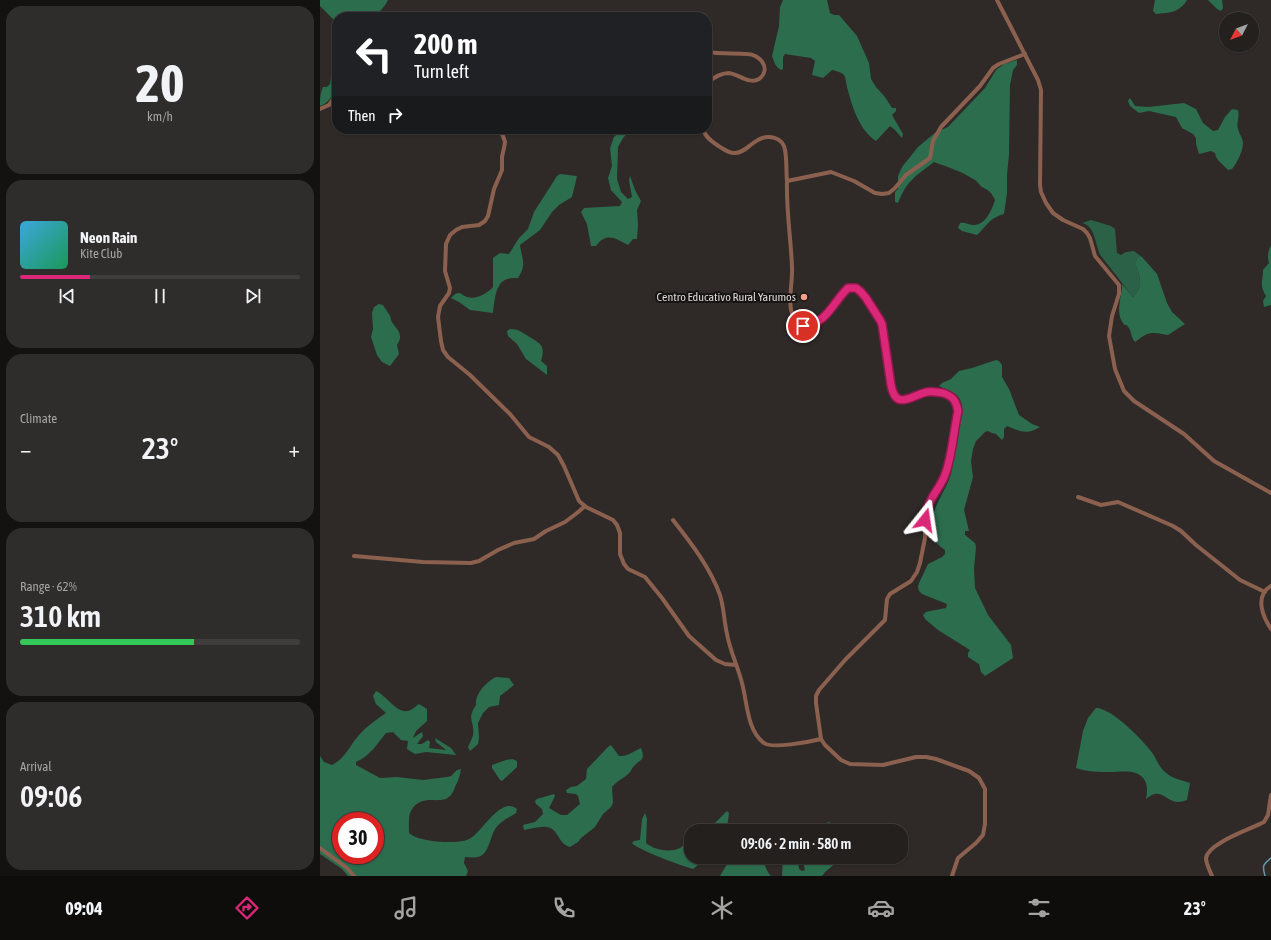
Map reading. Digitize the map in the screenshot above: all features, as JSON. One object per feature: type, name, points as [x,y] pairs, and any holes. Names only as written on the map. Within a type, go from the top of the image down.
[{"type":"street","points":[[997,0],[1038,80],[1040,90],[1041,192],[1046,203],[1054,213],[1063,220],[1083,229],[1087,233],[1096,256],[1119,284],[1119,294],[1112,316],[1109,336],[1115,369],[1124,391],[1134,400],[1184,434],[1214,460],[1271,493]]},
{"type":"street","points":[[712,52],[752,54],[761,60],[764,64],[765,70],[760,78],[756,80],[751,80],[730,73],[722,74],[712,80]]},
{"type":"street","points":[[787,181],[831,172],[854,181],[874,192],[882,194],[889,193],[906,174],[930,158],[933,141],[941,127],[980,86],[993,68],[998,64],[1025,54]]},
{"type":"street","points":[[320,109],[329,105],[332,101]]},
{"type":"street","points":[[502,134],[505,142],[502,157],[502,170],[494,189],[488,216],[485,221],[479,225],[462,227],[456,230],[450,235],[446,244],[445,271],[450,293],[438,311],[443,350],[448,357],[470,375],[502,406],[526,435],[549,447],[558,455],[577,498],[584,506],[613,520],[617,525],[620,533],[620,554],[624,564],[628,569],[645,577],[689,636],[716,660],[725,664],[736,665]]},
{"type":"street","points":[[706,134],[710,141],[729,152],[734,153],[743,150],[758,140],[771,137],[776,138],[782,143],[785,149],[792,269],[792,314],[796,322],[803,326],[812,325],[831,310],[842,293],[848,288],[856,288],[866,298],[882,324],[892,394],[896,399],[903,401],[934,391],[947,394],[953,398],[956,403],[958,411],[946,471],[925,511],[925,538],[920,563],[916,572],[911,581],[890,594],[887,599],[885,620],[845,660],[819,690],[816,696],[821,740],[841,760],[850,764],[883,765],[916,757],[926,757],[969,771],[979,778],[985,789],[985,824],[983,835],[958,858],[952,876]]},
{"type":"street","points":[[1078,497],[1100,505],[1118,502],[1173,526],[1240,580],[1265,592]]},
{"type":"street","points":[[354,556],[423,562],[475,562],[514,543],[531,540],[565,522],[578,513],[584,506]]},
{"type":"street","points":[[673,520],[700,556],[717,588],[723,605],[726,632],[742,682],[751,723],[757,735],[762,742],[776,746],[821,740]]},
{"type":"street","points":[[1271,586],[1262,597],[1261,608],[1264,618],[1271,629]]},
{"type":"street","points":[[1212,876],[1206,860],[1210,851],[1237,834],[1266,820],[1271,794]]},
{"type":"street","points":[[1266,820],[1271,823]]},
{"type":"street","points":[[320,848],[347,868],[354,876]]},
{"type":"green space","points":[[320,0],[388,0],[380,12],[332,12],[332,18],[320,6]]},
{"type":"green space","points":[[783,0],[827,0],[830,13],[839,15],[857,36],[869,63],[871,79],[892,108],[896,108],[896,111],[892,115],[903,134],[902,138],[890,126],[876,141],[865,131],[857,117],[851,102],[844,75],[841,73],[832,70],[823,78],[812,75],[815,61],[811,58],[785,54],[783,57],[783,69],[781,70],[778,68],[772,56],[779,26],[780,7]]},
{"type":"green space","points":[[1155,0],[1187,0],[1181,7],[1174,11],[1156,14],[1153,11]]},
{"type":"green space","points":[[1208,0],[1222,0],[1223,8],[1221,11],[1217,9]]},
{"type":"green space","points":[[1017,60],[1017,65],[1013,70],[1010,85],[1009,154],[1007,193],[1004,214],[992,220],[977,235],[962,231],[958,228],[960,223],[977,225],[981,223],[990,213],[995,200],[990,192],[975,180],[960,172],[934,162],[913,179],[901,195],[898,203],[895,202],[895,192],[898,189],[898,176],[902,167],[918,147],[936,132],[948,127],[985,88],[996,70],[1004,64]]},
{"type":"green space","points":[[332,72],[332,95],[327,102],[320,106],[320,96],[323,87],[327,87],[330,84]]},
{"type":"green space","points":[[1130,98],[1135,106],[1148,107],[1184,103],[1196,109],[1203,123],[1213,131],[1218,130],[1225,117],[1232,109],[1238,110],[1238,126],[1243,146],[1236,164],[1232,169],[1228,170],[1218,160],[1215,153],[1211,151],[1199,154],[1196,138],[1193,134],[1182,128],[1176,117],[1149,111],[1139,113],[1130,106],[1128,101]]},
{"type":"green space","points":[[617,134],[627,134],[618,147],[617,179],[621,192],[628,199],[632,197],[629,180],[630,176],[641,201],[637,210],[637,239],[633,239],[628,245],[615,239],[607,238],[603,239],[596,246],[591,246],[587,224],[581,212],[584,208],[620,206],[622,202],[611,190],[608,178],[612,166],[610,148],[614,137]]},
{"type":"green space","points":[[560,174],[577,176],[572,197],[559,205],[552,212],[540,230],[520,245],[523,262],[521,273],[518,278],[506,279],[499,286],[493,313],[470,310],[451,298],[455,294],[459,293],[470,298],[478,297],[488,292],[493,287],[493,258],[500,253],[509,254],[519,238],[528,229],[534,212],[557,176]]},
{"type":"green space","points":[[1091,220],[1111,226],[1115,229],[1117,253],[1121,255],[1126,252],[1134,251],[1142,257],[1138,257],[1135,263],[1140,285],[1133,297],[1101,256],[1093,232],[1087,225],[1082,223]]},
{"type":"green space","points":[[1271,245],[1271,305],[1264,307],[1263,301],[1266,296],[1262,286],[1263,270],[1269,263],[1268,254]]},
{"type":"green space","points":[[1138,257],[1142,257],[1157,274],[1167,303],[1172,312],[1185,324],[1168,335],[1150,333],[1135,342],[1127,325],[1123,323],[1119,314],[1119,309],[1122,284],[1133,297],[1139,289],[1140,281],[1135,263]]},
{"type":"green space","points":[[379,304],[383,305],[400,336],[397,345],[399,354],[390,366],[382,362],[377,355],[371,337],[373,329],[372,313],[374,307]]},
{"type":"green space","points":[[510,329],[520,331],[541,345],[543,351],[541,361],[547,366],[547,375],[526,359],[517,344],[508,336],[507,331]]},
{"type":"green space","points":[[996,360],[1002,365],[1002,377],[1009,389],[1019,415],[1032,424],[1040,427],[1024,432],[1007,426],[1004,429],[1004,437],[1002,440],[996,434],[988,431],[976,441],[973,449],[971,461],[973,477],[964,510],[969,531],[965,531],[965,535],[975,543],[976,547],[974,569],[975,588],[988,615],[1011,645],[1013,658],[985,676],[981,672],[979,664],[968,657],[970,650],[938,630],[925,619],[923,615],[926,612],[946,608],[947,604],[922,594],[918,587],[928,564],[945,554],[945,550],[934,539],[932,526],[934,511],[951,473],[954,446],[962,412],[960,399],[952,392],[939,386],[951,379],[959,371]]},
{"type":"green space","points":[[496,677],[509,678],[514,685],[500,696],[499,705],[489,707],[483,713],[478,723],[478,744],[470,751],[468,747],[473,736],[471,717],[476,705],[477,697],[485,685]]},
{"type":"green space","points":[[376,691],[396,707],[404,711],[408,711],[419,704],[427,709],[427,721],[416,731],[413,738],[422,732],[423,736],[417,744],[422,744],[428,740],[430,742],[429,748],[446,750],[436,742],[435,738],[451,748],[456,755],[426,752],[415,754],[407,749],[408,741],[401,740],[393,732],[386,733],[369,753],[356,762],[356,765],[380,778],[397,777],[423,780],[451,776],[457,770],[461,769],[458,781],[450,796],[446,799],[425,801],[415,805],[409,816],[409,833],[420,839],[438,842],[463,841],[474,836],[498,811],[504,807],[511,806],[517,809],[516,813],[498,825],[486,850],[481,856],[465,857],[464,863],[468,871],[466,876],[348,876],[335,864],[384,864],[384,812],[332,812],[332,862],[320,854],[320,756],[324,762],[332,765],[344,756],[362,732],[386,713],[376,704],[373,696]]},
{"type":"green space","points":[[1096,708],[1103,709],[1110,713],[1127,726],[1149,748],[1161,768],[1168,774],[1174,778],[1190,783],[1187,800],[1176,802],[1159,794],[1153,794],[1146,799],[1147,788],[1144,779],[1135,773],[1093,772],[1076,768],[1083,731],[1088,718]]},
{"type":"green space","points":[[611,745],[619,756],[628,755],[641,748],[643,758],[628,774],[612,787],[613,803],[611,807],[603,814],[595,827],[570,847],[563,843],[551,828],[541,827],[524,830],[523,825],[535,822],[543,814],[542,809],[536,804],[535,801],[537,799],[554,794],[555,796],[549,808],[561,815],[567,815],[580,804],[576,794],[567,793],[566,790],[577,786],[586,779],[587,769]]},
{"type":"green space","points":[[512,759],[517,761],[517,767],[502,781],[500,780],[492,768],[492,765]]},
{"type":"green space","points":[[727,811],[729,813],[727,824],[714,824]]},
{"type":"green space","points":[[645,813],[647,819],[646,843],[663,850],[676,850],[684,845],[684,864],[699,864],[693,869],[680,865],[643,850],[632,843],[640,840],[642,819]]},
{"type":"green space","points":[[727,864],[764,864],[771,876],[720,876]]},
{"type":"green space","points":[[783,864],[798,864],[799,869],[802,871],[805,870],[804,864],[835,864],[822,876],[782,876]]},
{"type":"waterway","points":[[1265,876],[1264,866],[1271,858]]},
{"type":"place","name":"Centro Educativo Rural Yarumos","points":[[804,297]]},
{"type":"route","points":[[803,326],[812,325],[821,319],[831,310],[842,293],[848,288],[856,288],[866,298],[882,324],[892,394],[896,399],[903,401],[934,391],[947,394],[953,398],[958,411],[946,471],[925,511],[925,520]]}]
